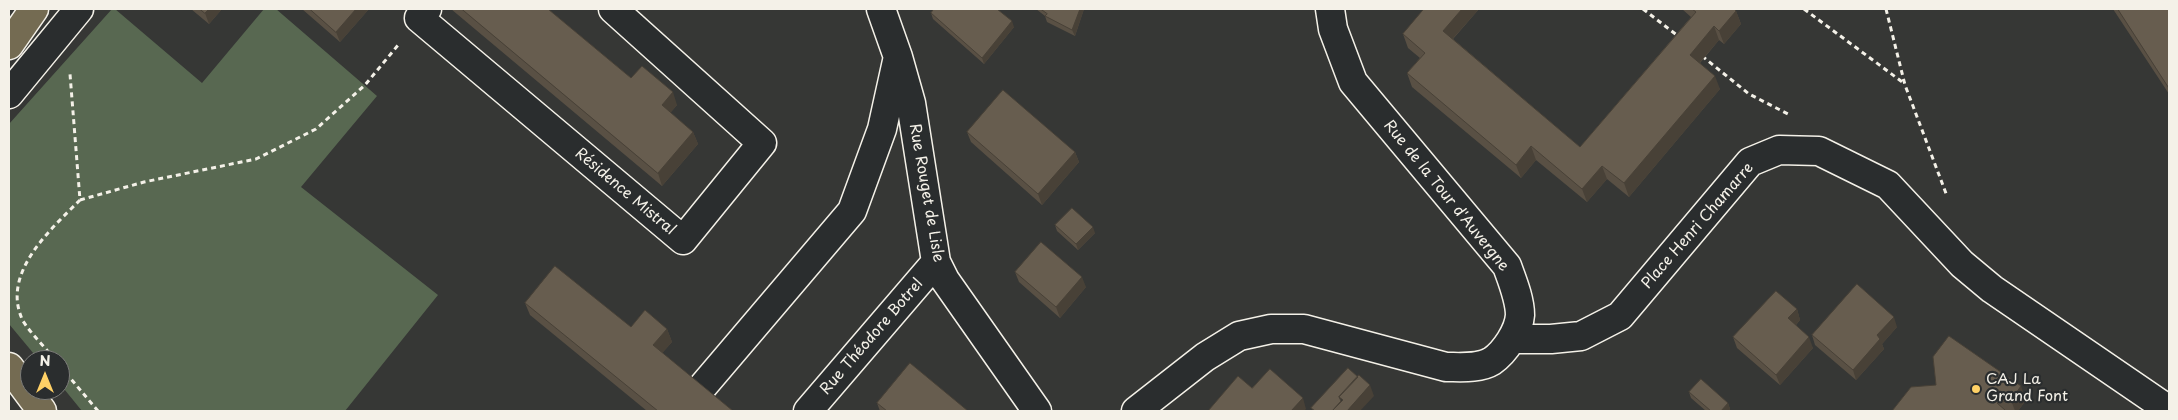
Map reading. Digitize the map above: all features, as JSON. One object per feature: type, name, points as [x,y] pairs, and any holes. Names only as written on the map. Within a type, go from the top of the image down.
[{"type":"main road","points":[[9,28],[25,9]]},
{"type":"main road","points":[[9,45],[34,9]]},
{"type":"main road","points":[[9,367],[42,411]]},
{"type":"street","name":"Résidence Mistral","points":[[423,13],[683,240],[762,143],[613,9]]},
{"type":"street","name":"Rue Rouget de Lisle","points":[[881,9],[898,57],[911,104],[936,262],[945,280],[1037,411]]},
{"type":"street","name":"Rue de la Tour d'Auvergne","points":[[1136,411],[1205,357],[1239,336],[1271,329],[1304,329],[1446,367],[1466,368],[1491,361],[1512,339],[1520,316],[1513,282],[1507,266],[1353,82],[1333,29],[1330,9]]},
{"type":"street","points":[[9,94],[73,16]]},
{"type":"street","points":[[698,392],[852,211],[882,129],[898,57]]},
{"type":"street","name":"Place Henri Chamarre","points":[[1512,339],[1551,339],[1581,336],[1620,316],[1750,162],[1779,150],[1819,152],[1888,185],[1962,264],[1992,289],[2169,410]]},
{"type":"street","name":"Rue Théodore Botrel","points":[[808,411],[936,262]]},
{"type":"path","points":[[1643,9],[1681,39]]},
{"type":"path","points":[[1804,9],[1906,85]]},
{"type":"path","points":[[1886,9],[1906,85],[1950,203]]},
{"type":"path","points":[[47,350],[22,321],[14,300],[17,275],[31,250],[80,200],[144,182],[256,159],[316,129],[365,85],[423,13]]},
{"type":"path","points":[[73,16],[80,200]]},
{"type":"path","points":[[1696,51],[1749,94],[1792,116]]},
{"type":"path","points":[[70,378],[98,411]]},
{"type":"green space","points":[[112,9],[115,9],[202,83],[264,9],[276,9],[377,96],[301,187],[438,295],[345,411],[82,411],[70,396],[70,350],[31,350],[9,324],[9,124]]},
{"type":"building","points":[[200,9],[209,9],[205,13]]},
{"type":"building","points":[[310,9],[356,9],[336,32]]},
{"type":"building","points":[[462,9],[548,9],[631,78],[642,66],[673,92],[662,105],[693,132],[658,173]]},
{"type":"building","points":[[934,9],[997,9],[1012,21],[982,58],[931,13]]},
{"type":"building","points":[[1041,9],[1080,9],[1072,30],[1045,16],[1047,14]]},
{"type":"building","points":[[1424,9],[1462,9],[1443,31],[1580,147],[1696,12],[1692,9],[1734,9],[1736,11],[1719,31],[1714,26],[1690,55],[1715,76],[1624,183],[1602,166],[1582,189],[1531,146],[1516,165],[1407,73],[1425,53],[1403,34]]},
{"type":"building","points":[[2118,9],[2169,9],[2169,88]]},
{"type":"building","points":[[1003,90],[1075,152],[1038,194],[967,132]]},
{"type":"building","points":[[1072,208],[1093,227],[1076,244],[1055,225]]},
{"type":"building","points":[[1041,242],[1082,277],[1056,307],[1015,272]]},
{"type":"building","points":[[555,266],[631,327],[645,310],[667,329],[653,345],[733,411],[658,411],[525,303]]},
{"type":"building","points":[[1857,284],[1894,317],[1877,335],[1880,339],[1853,370],[1812,335]]},
{"type":"building","points":[[1776,291],[1797,309],[1788,318],[1809,337],[1776,375],[1733,337]]},
{"type":"building","name":"CAJ La Grand Font","points":[[1949,336],[2021,386],[2011,400],[1997,403],[2005,411],[1892,411],[1911,387],[1936,385],[1933,357]]},
{"type":"building","points":[[910,363],[968,411],[887,411],[877,403]]},
{"type":"building","points":[[1348,368],[1358,377],[1339,397],[1341,401],[1332,411],[1315,411],[1311,408]]},
{"type":"building","points":[[1270,369],[1303,398],[1291,411],[1208,411],[1238,376],[1252,388]]},
{"type":"building","points":[[1359,375],[1370,385],[1347,411],[1332,411],[1343,400],[1339,397]]},
{"type":"building","points":[[1701,379],[1728,403],[1721,411],[1711,411],[1689,392]]},
{"type":"place","name":"CAJ La Grand Font","points":[[1976,389]]}]
